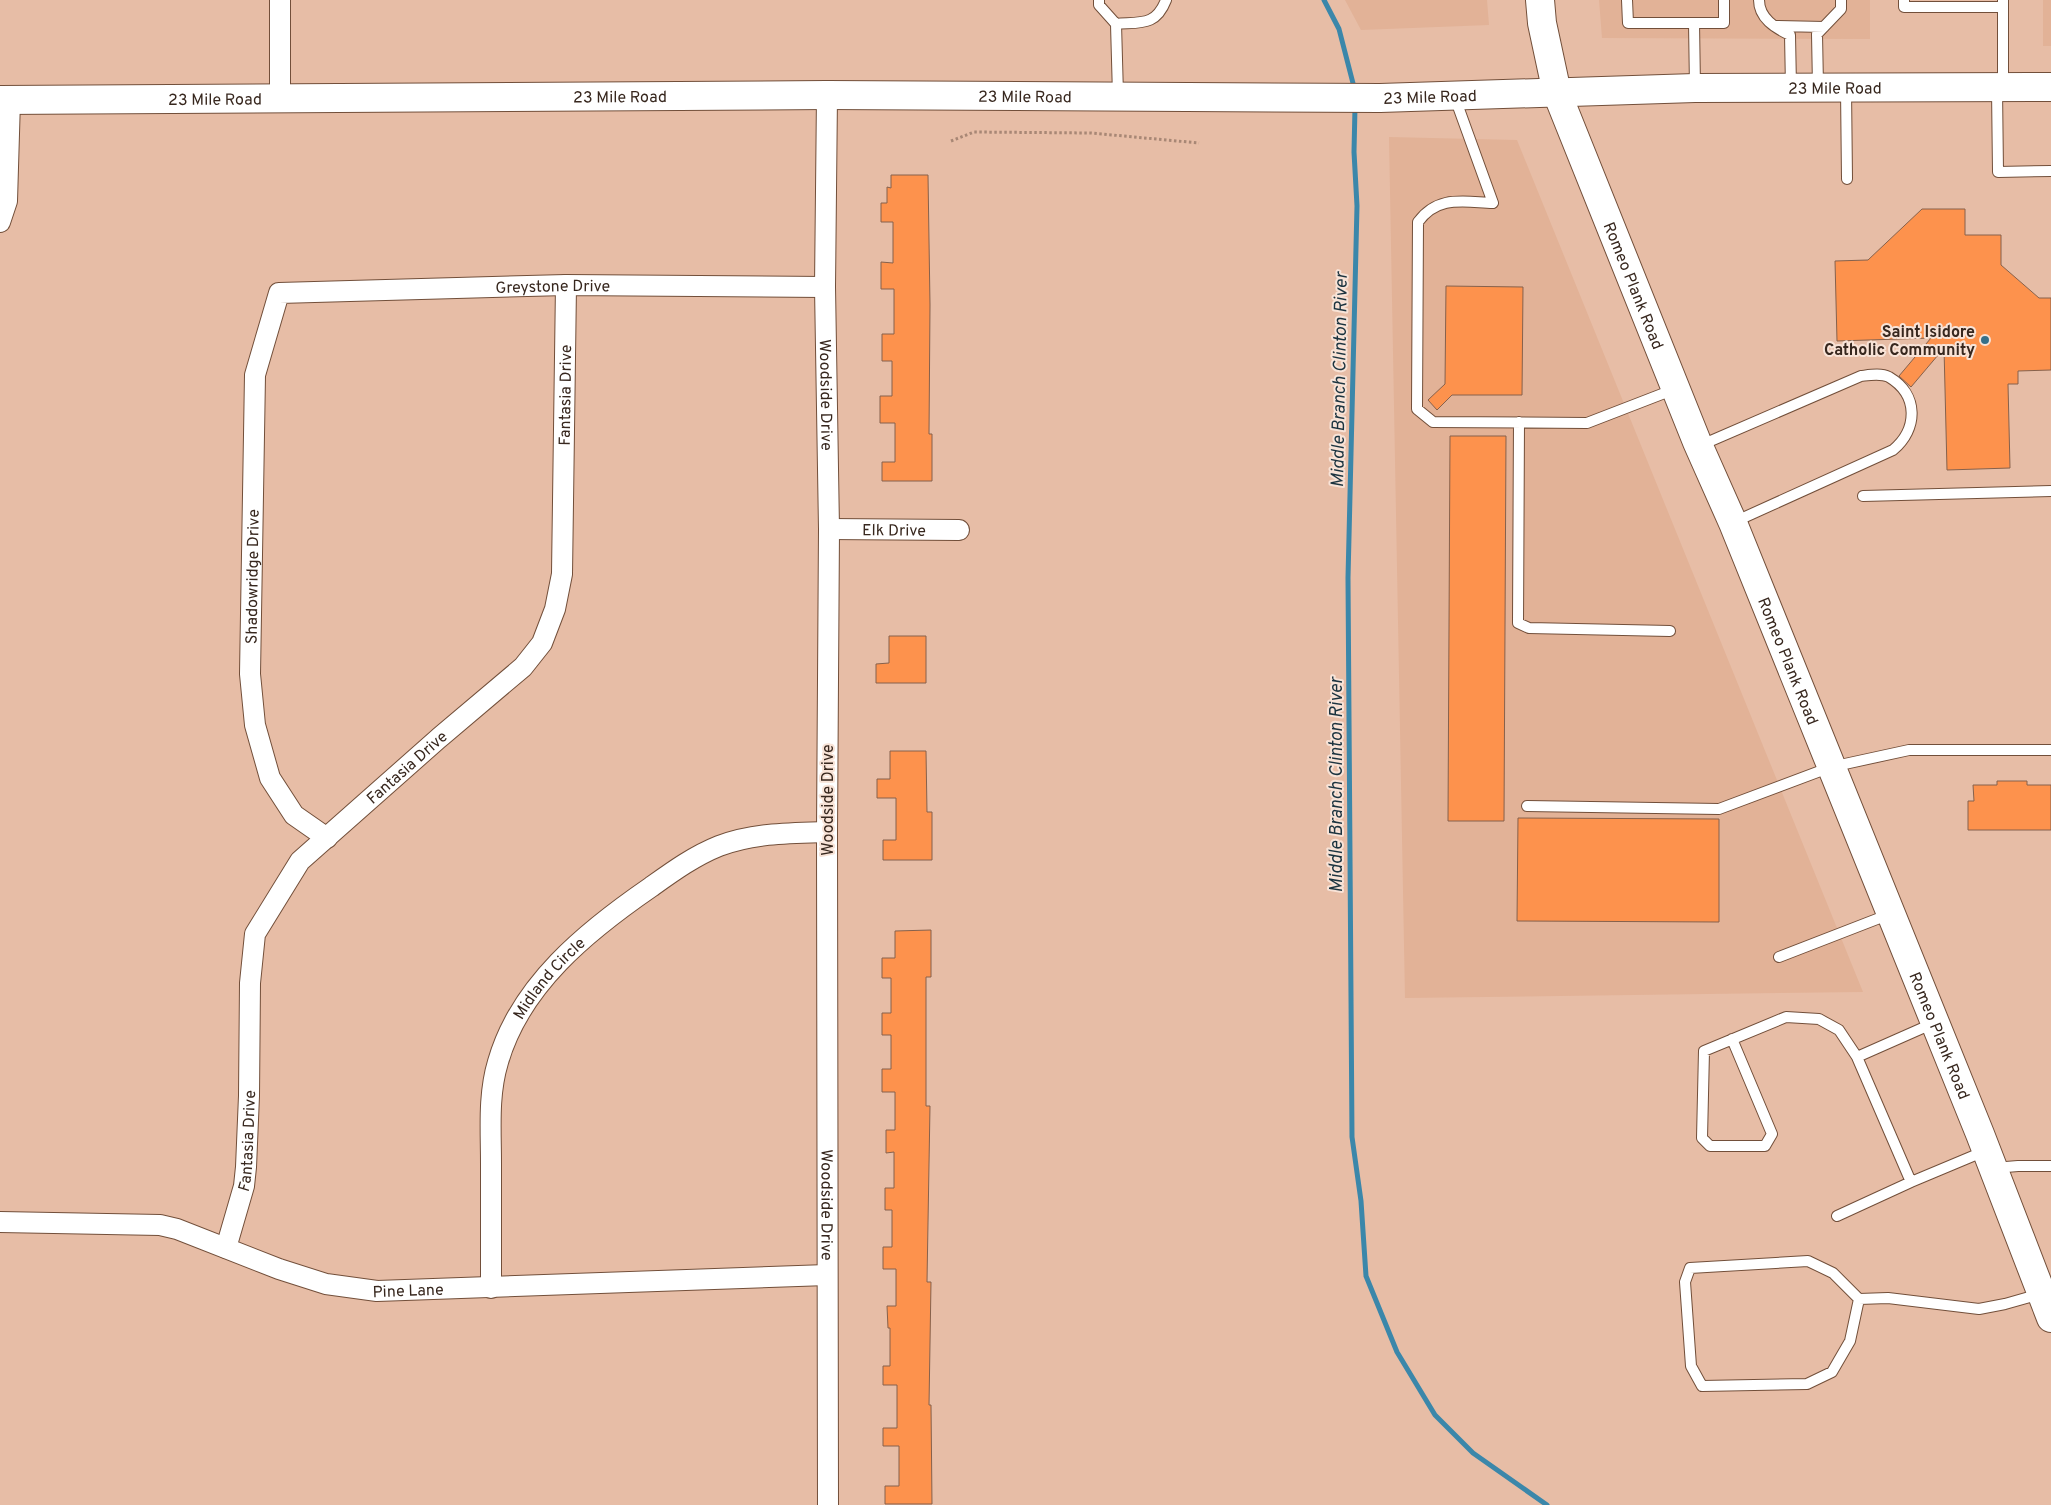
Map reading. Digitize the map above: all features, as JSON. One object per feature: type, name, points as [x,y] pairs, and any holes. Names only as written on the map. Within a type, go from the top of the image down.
[{"type":"main road","name":"Romeo Plank Road","points":[[1540,0],[1542,23],[1557,93],[1990,1159],[2046,1306]]},
{"type":"main road","name":"23 Mile Road","points":[[5,100],[827,95],[1118,96],[1220,99],[1380,98],[1695,88],[2051,87]]},
{"type":"street","points":[[280,0],[280,99]]},
{"type":"street","name":"Woodside Drive","points":[[827,95],[825,287],[829,529],[826,832],[828,1505]]},
{"type":"street","points":[[0,222],[7,201],[5,100]]},
{"type":"street","name":"Greystone Drive","points":[[279,293],[566,285],[825,287]]},
{"type":"street","name":"Fantasia Drive","points":[[226,1248],[244,1186],[246,1167],[250,983],[255,934],[300,862],[523,666],[542,643],[555,609],[562,574],[566,285]]},
{"type":"street","name":"Shadowridge Drive","points":[[279,293],[255,375],[250,674],[255,725],[270,778],[294,815],[327,838]]},
{"type":"street","name":"Elk Drive","points":[[829,529],[959,530]]},
{"type":"street","name":"Midland Circle","points":[[491,1288],[493,1085],[498,1062],[509,1030],[521,1008],[533,992],[586,936],[617,910],[694,858],[718,846],[741,839],[767,835],[826,832]]},
{"type":"street","name":"Pine Lane","points":[[0,1222],[160,1225],[177,1229],[279,1269],[326,1284],[377,1291],[827,1275]]},
{"type":"lane","points":[[1099,0],[1116,24],[1118,96]]},
{"type":"lane","points":[[1116,24],[1155,18],[1161,12],[1166,0]]},
{"type":"lane","points":[[1627,0],[1628,23],[1724,23],[1724,0]]},
{"type":"lane","points":[[1759,0],[1764,16],[1773,26],[1790,35],[1791,88]]},
{"type":"lane","points":[[1818,87],[1817,34],[1841,9],[1841,0]]},
{"type":"lane","points":[[1904,0],[1904,7],[2003,4],[1998,172],[2051,171]]},
{"type":"lane","points":[[1694,23],[1695,88]]},
{"type":"lane","points":[[1773,26],[1824,27]]},
{"type":"lane","points":[[1846,88],[1847,179]]},
{"type":"lane","points":[[1454,96],[1493,203],[1456,201],[1440,204],[1426,210],[1418,222],[1416,409],[1433,422],[1587,422],[1676,388]]},
{"type":"lane","points":[[1699,446],[1861,376],[1876,374],[1888,376],[1907,396],[1913,419],[1909,431],[1902,442],[1893,450],[1733,523]]},
{"type":"lane","points":[[1520,422],[1518,622],[1529,628],[1670,631]]},
{"type":"lane","points":[[1863,496],[2051,491]]},
{"type":"lane","points":[[1527,806],[1719,809],[1831,767],[1909,750],[2051,750]]},
{"type":"lane","points":[[1779,957],[1891,914]]},
{"type":"lane","points":[[1732,1039],[1772,1134],[1765,1146],[1710,1146],[1702,1138],[1704,1051],[1732,1039],[1786,1017],[1819,1019],[1839,1030],[1857,1057],[1911,1182]]},
{"type":"lane","points":[[1857,1057],[1935,1023]]},
{"type":"lane","points":[[1837,1216],[1911,1182],[1990,1159],[2018,1166],[2051,1166]]},
{"type":"lane","points":[[1859,1299],[1850,1341],[1832,1372],[1807,1384],[1702,1386],[1690,1366],[1685,1282],[1690,1268],[1808,1261],[1833,1273],[1859,1299],[1888,1298],[1979,1309],[2005,1304],[2046,1306]]},
{"type":"path","points":[[952,141],[974,132],[1081,133],[1199,143]]},
{"type":"shaded area","points":[[1345,0],[1487,0],[1489,25],[1361,30]]},
{"type":"shaded area","points":[[1599,0],[1870,0],[1870,39],[1602,38]]},
{"type":"shaded area","points":[[2043,0],[2051,0],[2051,46],[2043,46]]},
{"type":"shaded area","points":[[1389,137],[1517,140],[1863,992],[1405,998]]},
{"type":"building","points":[[891,175],[928,175],[929,434],[932,434],[932,481],[882,481],[882,462],[895,462],[895,423],[880,423],[880,396],[892,396],[892,361],[882,361],[882,334],[894,334],[894,289],[881,289],[881,262],[893,263],[893,222],[881,222],[881,203],[887,203],[887,187],[891,188]]},
{"type":"building","name":"Saint Isidore Catholic Community","points":[[1922,209],[1965,209],[1965,235],[2001,235],[2001,265],[2039,298],[2051,298],[2051,370],[2018,371],[2018,384],[2008,384],[2010,468],[1947,470],[1944,348],[1911,387],[1899,376],[1931,338],[1837,341],[1835,261],[1868,260]]},
{"type":"building","points":[[1446,286],[1523,287],[1522,395],[1452,395],[1437,410],[1428,400],[1445,384]]},
{"type":"building","points":[[1450,436],[1506,436],[1504,821],[1448,821]]},
{"type":"building","points":[[889,636],[926,636],[926,683],[876,683],[876,664],[889,663]]},
{"type":"building","points":[[890,751],[926,751],[927,812],[932,812],[932,860],[883,860],[883,840],[896,840],[896,798],[877,798],[877,779],[890,779]]},
{"type":"building","points":[[1997,781],[2027,781],[2027,785],[2051,785],[2051,830],[1968,830],[1968,801],[1974,801],[1973,785],[1997,785]]},
{"type":"building","points":[[1518,818],[1719,819],[1719,922],[1517,921]]},
{"type":"building","points":[[931,930],[931,977],[926,977],[926,1106],[930,1106],[927,1282],[931,1282],[929,1405],[931,1405],[932,1504],[885,1504],[885,1486],[899,1486],[899,1446],[883,1446],[883,1428],[897,1428],[897,1385],[883,1385],[883,1366],[890,1366],[890,1328],[888,1328],[887,1306],[896,1306],[896,1269],[883,1269],[883,1247],[892,1247],[892,1210],[885,1210],[885,1188],[894,1188],[894,1152],[886,1153],[886,1130],[895,1130],[895,1092],[882,1092],[882,1069],[891,1069],[891,1035],[882,1035],[882,1013],[891,1013],[891,978],[882,978],[882,958],[895,958],[895,931]]},
{"type":"waterway","name":"Middle Branch Clinton River","points":[[1324,0],[1339,29],[1355,91]]},
{"type":"waterway","name":"Middle Branch Clinton River","points":[[1355,107],[1354,152],[1357,206],[1348,578],[1352,1137],[1361,1201],[1366,1276],[1397,1352],[1435,1415],[1473,1453],[1547,1505]]},
{"type":"place","name":"Saint Isidore Catholic Community","points":[[1985,340]]}]
